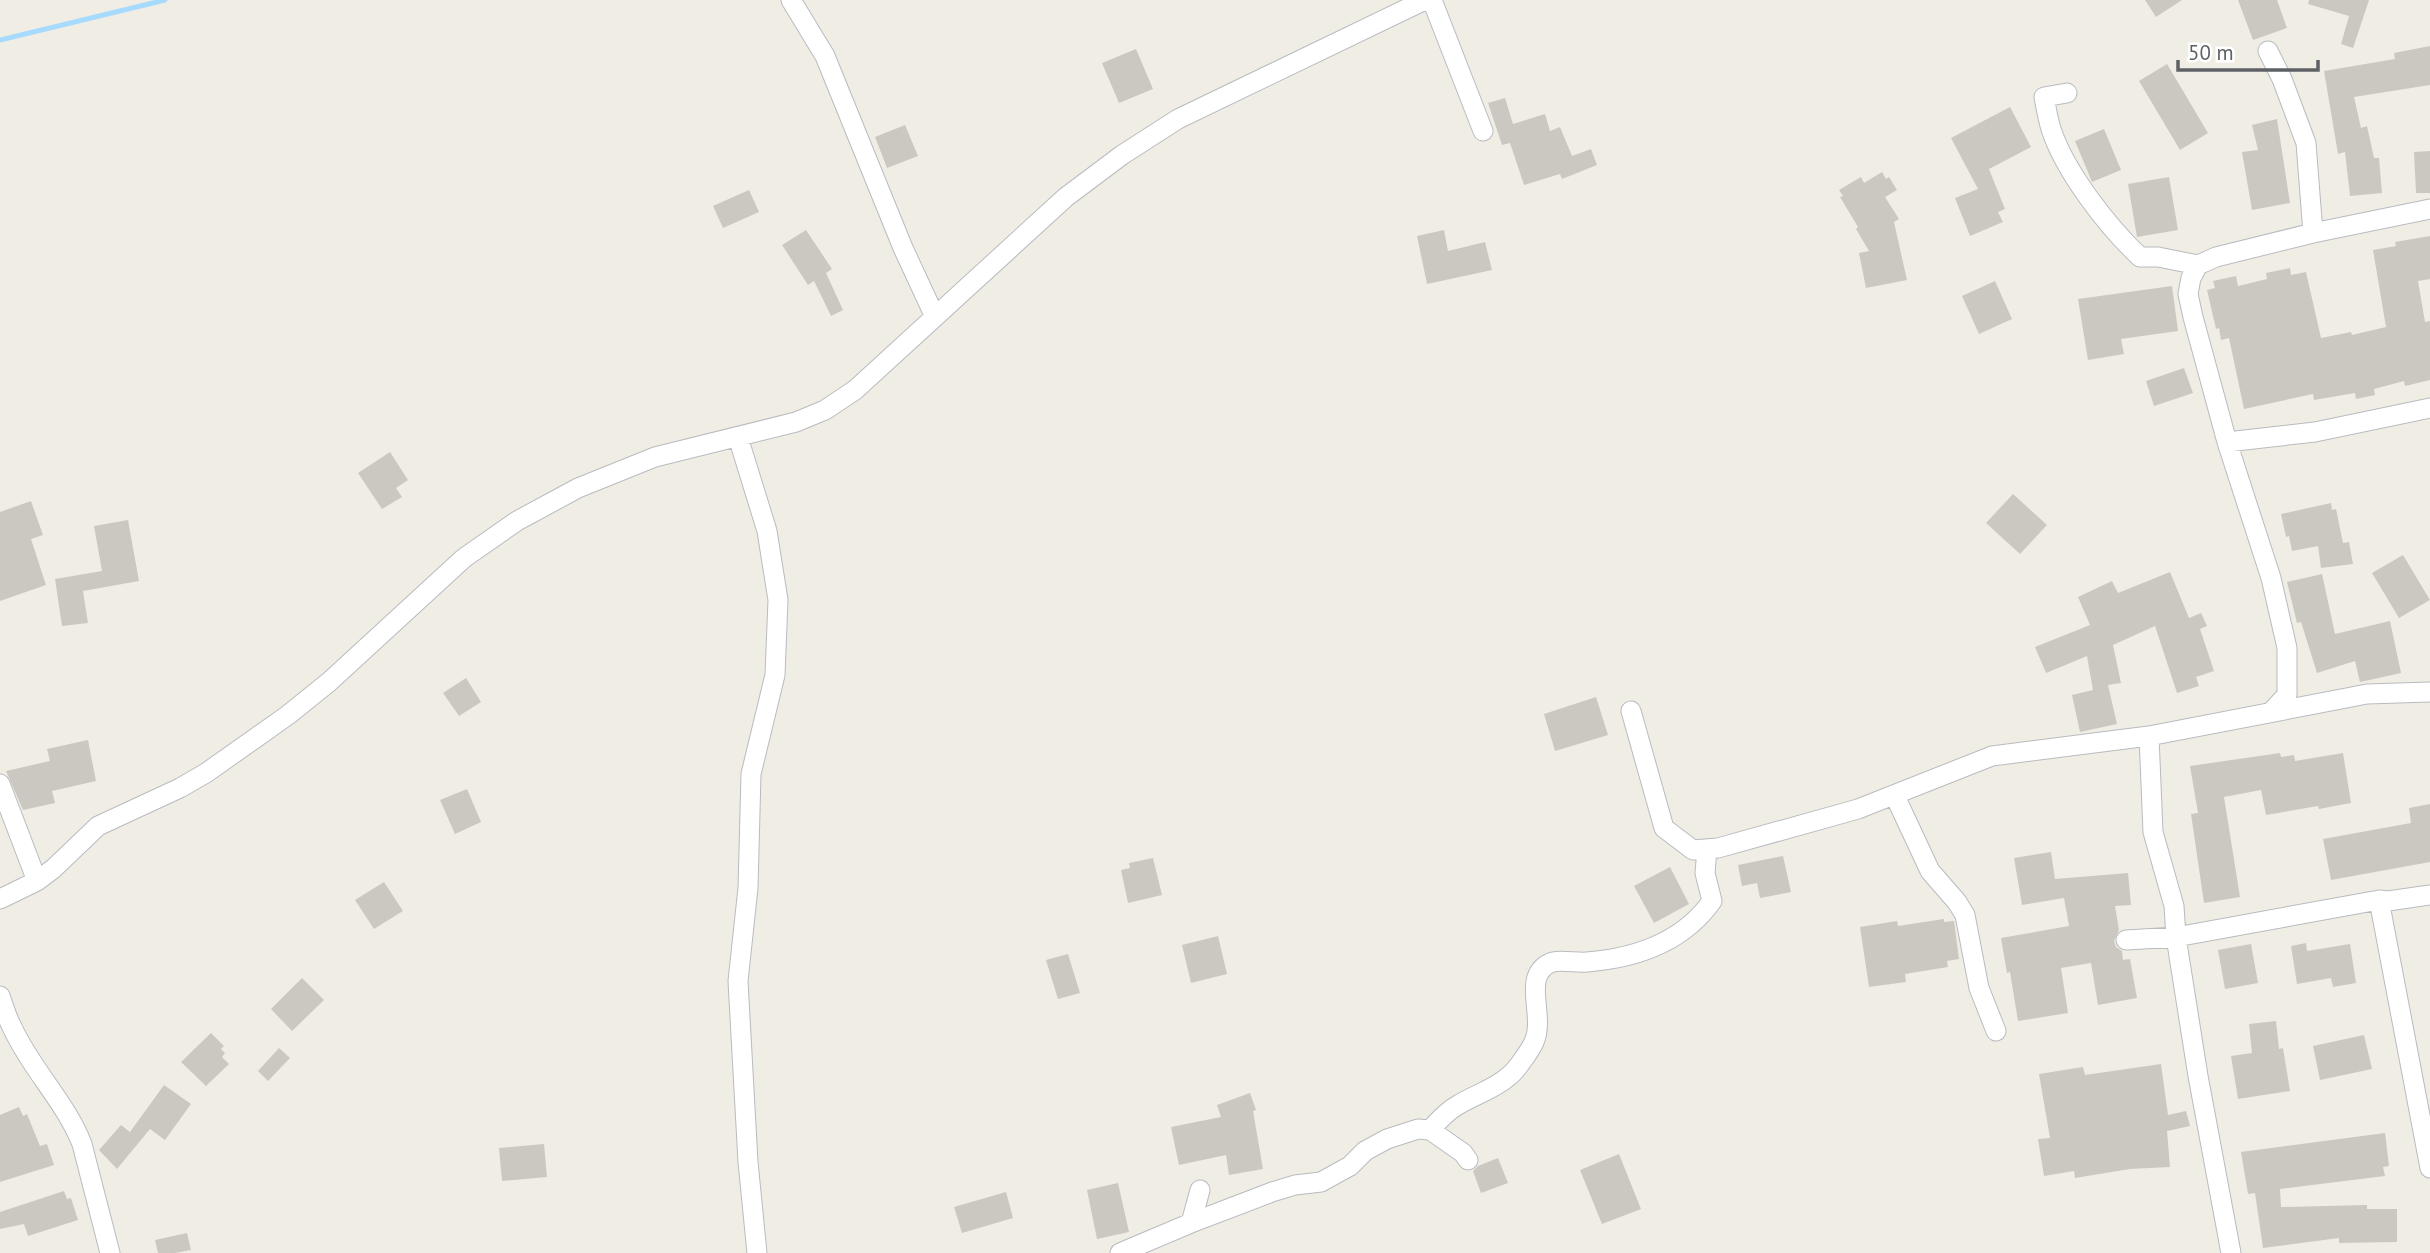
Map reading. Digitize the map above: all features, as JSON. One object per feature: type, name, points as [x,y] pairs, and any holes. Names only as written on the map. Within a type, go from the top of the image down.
[{"type":"street","points":[[791,0],[825,56],[902,248],[935,317]]},
{"type":"street","points":[[0,899],[37,881],[53,869],[98,825],[180,788],[206,773],[288,715],[329,682],[464,558],[517,521],[578,488],[654,457],[796,422],[825,410],[855,390],[1066,197],[1122,155],[1178,119],[1425,0]]},
{"type":"street","points":[[1432,0],[1483,131]]},
{"type":"street","points":[[2268,51],[2282,79],[2305,143],[2313,233]]},
{"type":"street","points":[[2067,93],[2044,97],[2051,131],[2075,177],[2096,208],[2140,257],[2158,257],[2198,265],[2216,257],[2313,233],[2430,209]]},
{"type":"street","points":[[2198,265],[2191,278],[2188,294],[2227,442],[2271,578],[2287,648],[2287,695],[2272,711]]},
{"type":"street","points":[[2227,442],[2315,432],[2430,408]]},
{"type":"street","points":[[738,437],[766,531],[778,600],[775,675],[751,774],[748,888],[738,981],[748,1162],[757,1253]]},
{"type":"street","points":[[1631,711],[1664,828],[1693,850],[1718,848],[1858,809],[1992,756],[2148,736],[2367,694],[2430,692]]},
{"type":"street","points":[[2287,695],[2315,703]]},
{"type":"street","points":[[2148,736],[2153,832],[2174,906],[2176,937],[2231,1253]]},
{"type":"street","points":[[0,784],[37,881]]},
{"type":"street","points":[[1895,796],[1930,871],[1965,915],[1979,988],[1996,1031]]},
{"type":"street","points":[[1430,1130],[1457,1105],[1510,1076],[1534,1042],[1539,1020],[1533,986],[1546,966],[1552,962],[1587,962],[1628,957],[1689,928],[1712,901],[1705,873],[1707,849]]},
{"type":"street","points":[[2126,940],[2176,937],[2379,900],[2430,895]]},
{"type":"street","points":[[2379,900],[2430,1168]]},
{"type":"street","points":[[0,996],[12,1027],[76,1128],[110,1253]]},
{"type":"street","points":[[1120,1253],[1272,1192],[1294,1185],[1321,1182],[1350,1166],[1365,1151],[1387,1139],[1418,1129],[1430,1130],[1463,1153],[1468,1160]]},
{"type":"street","points":[[1191,1223],[1200,1190]]},
{"type":"building","points":[[2145,0],[2182,0],[2156,17]]},
{"type":"building","points":[[2238,0],[2277,0],[2287,28],[2253,40]]},
{"type":"building","points":[[2309,0],[2369,0],[2353,48],[2341,44],[2349,16],[2308,4]]},
{"type":"building","points":[[2430,46],[2430,85],[2354,97],[2361,128],[2367,126],[2374,158],[2379,158],[2382,193],[2350,196],[2345,152],[2338,154],[2324,71],[2395,59],[2394,53]]},
{"type":"building","points":[[1136,49],[1153,89],[1119,103],[1102,63]]},
{"type":"building","points":[[2167,64],[2208,133],[2180,150],[2139,81]]},
{"type":"building","points":[[1505,98],[1513,124],[1545,114],[1550,131],[1560,127],[1572,156],[1591,149],[1597,165],[1562,179],[1560,174],[1524,185],[1510,143],[1502,145],[1488,103]]},
{"type":"building","points":[[2010,107],[2031,147],[1989,169],[2005,209],[1998,212],[2003,222],[1970,236],[1955,198],[1978,189],[1951,138]]},
{"type":"building","points":[[2277,119],[2290,203],[2252,210],[2242,152],[2258,150],[2252,125]]},
{"type":"building","points":[[905,125],[918,156],[887,168],[875,137]]},
{"type":"building","points":[[2104,129],[2121,170],[2092,182],[2075,141]]},
{"type":"building","points":[[2430,151],[2430,193],[2416,193],[2414,152]]},
{"type":"building","points":[[1882,172],[1886,179],[1889,177],[1897,190],[1885,197],[1899,219],[1894,222],[1907,280],[1866,288],[1859,253],[1869,251],[1840,197],[1843,196],[1839,190],[1861,177],[1864,183]]},
{"type":"building","points":[[2169,177],[2178,230],[2137,237],[2128,184]]},
{"type":"building","points":[[749,190],[759,212],[723,228],[713,206]]},
{"type":"building","points":[[806,230],[832,269],[826,273],[843,310],[831,316],[814,281],[808,285],[782,245]]},
{"type":"building","points":[[1444,230],[1448,251],[1485,242],[1492,270],[1427,284],[1417,236]]},
{"type":"building","points":[[2430,236],[2430,279],[2418,281],[2425,322],[2430,321],[2430,380],[2405,386],[2404,381],[2374,389],[2375,395],[2356,399],[2355,393],[2314,400],[2313,394],[2244,409],[2229,338],[2221,340],[2219,328],[2216,329],[2207,290],[2215,288],[2213,281],[2236,276],[2238,286],[2267,279],[2266,273],[2290,268],[2291,275],[2306,272],[2321,338],[2351,332],[2352,335],[2386,327],[2373,250],[2396,246],[2395,242]]},
{"type":"building","points":[[1995,281],[2012,319],[1979,334],[1962,296]]},
{"type":"building","points":[[2172,286],[2178,331],[2121,339],[2124,354],[2088,360],[2078,299]]},
{"type":"building","points":[[2184,368],[2193,393],[2154,406],[2146,381]]},
{"type":"building","points":[[390,452],[408,480],[396,488],[402,497],[382,509],[358,473]]},
{"type":"building","points":[[2013,494],[2047,525],[2020,554],[1986,523]]},
{"type":"building","points":[[31,501],[43,535],[31,539],[46,585],[0,601],[0,512]]},
{"type":"building","points":[[2331,503],[2332,510],[2336,509],[2343,543],[2349,542],[2353,564],[2321,568],[2318,546],[2292,551],[2281,514]]},
{"type":"building","points":[[128,520],[139,581],[83,591],[88,623],[62,626],[55,579],[102,571],[94,526]]},
{"type":"building","points":[[2403,555],[2430,600],[2399,618],[2372,573]]},
{"type":"building","points":[[2170,572],[2189,618],[2201,613],[2207,626],[2200,629],[2214,671],[2196,677],[2199,686],[2177,693],[2155,626],[2113,645],[2121,683],[2108,685],[2117,724],[2080,732],[2072,695],[2093,690],[2087,656],[2046,673],[2035,647],[2090,625],[2078,597],[2112,581],[2118,593]]},
{"type":"building","points":[[2322,574],[2335,634],[2390,621],[2401,673],[2360,682],[2355,661],[2317,673],[2301,622],[2297,623],[2287,582]]},
{"type":"building","points":[[466,678],[481,702],[459,716],[443,693]]},
{"type":"building","points":[[1596,697],[1608,735],[1555,751],[1544,714]]},
{"type":"building","points":[[88,740],[96,781],[52,791],[55,803],[23,810],[6,771],[50,761],[47,749]]},
{"type":"building","points":[[2280,753],[2281,757],[2294,755],[2295,761],[2343,753],[2351,803],[2266,815],[2261,790],[2224,797],[2240,897],[2204,903],[2191,814],[2198,813],[2190,766]]},
{"type":"building","points":[[467,789],[481,822],[455,834],[440,800]]},
{"type":"building","points":[[2430,804],[2430,862],[2331,880],[2323,839],[2411,823],[2409,808]]},
{"type":"building","points":[[2051,852],[2055,879],[2128,873],[2131,905],[2115,906],[2119,930],[2114,941],[2116,947],[2122,951],[2123,960],[2130,959],[2137,998],[2098,1005],[2091,963],[2061,968],[2068,1013],[2018,1021],[2001,938],[2069,926],[2064,898],[2022,905],[2014,858]]},
{"type":"building","points":[[1783,856],[1791,892],[1760,898],[1757,883],[1742,886],[1738,865]]},
{"type":"building","points":[[1153,858],[1162,895],[1128,903],[1121,870],[1130,868],[1129,863]]},
{"type":"building","points":[[1670,867],[1689,904],[1654,923],[1634,886]]},
{"type":"building","points":[[384,882],[403,911],[374,929],[355,900]]},
{"type":"building","points":[[1944,919],[1944,922],[1954,921],[1959,959],[1947,961],[1948,967],[1905,974],[1906,982],[1869,987],[1860,927],[1897,921],[1898,926]]},
{"type":"building","points":[[1218,936],[1227,974],[1191,983],[1182,945]]},
{"type":"building","points":[[2306,943],[2307,951],[2350,944],[2356,983],[2333,987],[2331,978],[2297,984],[2291,946]]},
{"type":"building","points":[[2251,944],[2258,983],[2225,989],[2218,950]]},
{"type":"building","points":[[1068,954],[1080,993],[1058,999],[1046,960]]},
{"type":"building","points":[[302,978],[324,1000],[292,1031],[271,1009]]},
{"type":"building","points":[[2276,1021],[2279,1049],[2283,1048],[2290,1091],[2238,1099],[2231,1056],[2252,1053],[2249,1024]]},
{"type":"building","points":[[211,1033],[224,1046],[221,1049],[225,1053],[222,1057],[229,1064],[206,1086],[181,1062]]},
{"type":"building","points":[[2364,1035],[2372,1069],[2320,1080],[2313,1046]]},
{"type":"building","points":[[279,1048],[290,1058],[268,1081],[258,1071]]},
{"type":"building","points":[[2161,1064],[2168,1115],[2186,1111],[2190,1126],[2167,1131],[2170,1167],[2130,1169],[2075,1178],[2074,1171],[2044,1176],[2038,1139],[2050,1138],[2039,1074],[2083,1067],[2085,1075]]},
{"type":"building","points":[[164,1085],[191,1104],[165,1140],[150,1129],[117,1169],[99,1150],[121,1125],[130,1132]]},
{"type":"building","points":[[1250,1093],[1256,1110],[1253,1111],[1263,1169],[1229,1175],[1226,1155],[1179,1165],[1171,1127],[1221,1117],[1217,1105]]},
{"type":"building","points":[[19,1107],[23,1116],[27,1114],[40,1146],[47,1144],[54,1165],[0,1182],[0,1115]]},
{"type":"building","points":[[2385,1133],[2389,1166],[2383,1167],[2385,1176],[2280,1189],[2281,1207],[2367,1205],[2367,1209],[2397,1209],[2397,1242],[2339,1243],[2339,1238],[2263,1248],[2255,1193],[2248,1194],[2241,1152]]},
{"type":"building","points":[[544,1144],[547,1177],[502,1181],[499,1148]]},
{"type":"building","points":[[1619,1154],[1641,1209],[1602,1224],[1580,1170]]},
{"type":"building","points":[[1498,1158],[1508,1183],[1481,1193],[1473,1171],[1478,1166]]},
{"type":"building","points":[[1118,1183],[1129,1232],[1097,1239],[1087,1190]]},
{"type":"building","points":[[64,1191],[67,1199],[71,1198],[78,1220],[28,1236],[24,1224],[0,1229],[0,1212]]},
{"type":"building","points":[[1006,1192],[1013,1218],[962,1233],[954,1207]]},
{"type":"building","points":[[187,1233],[191,1250],[158,1253],[155,1240]]},
{"type":"waterway","points":[[0,40],[165,0]]}]
